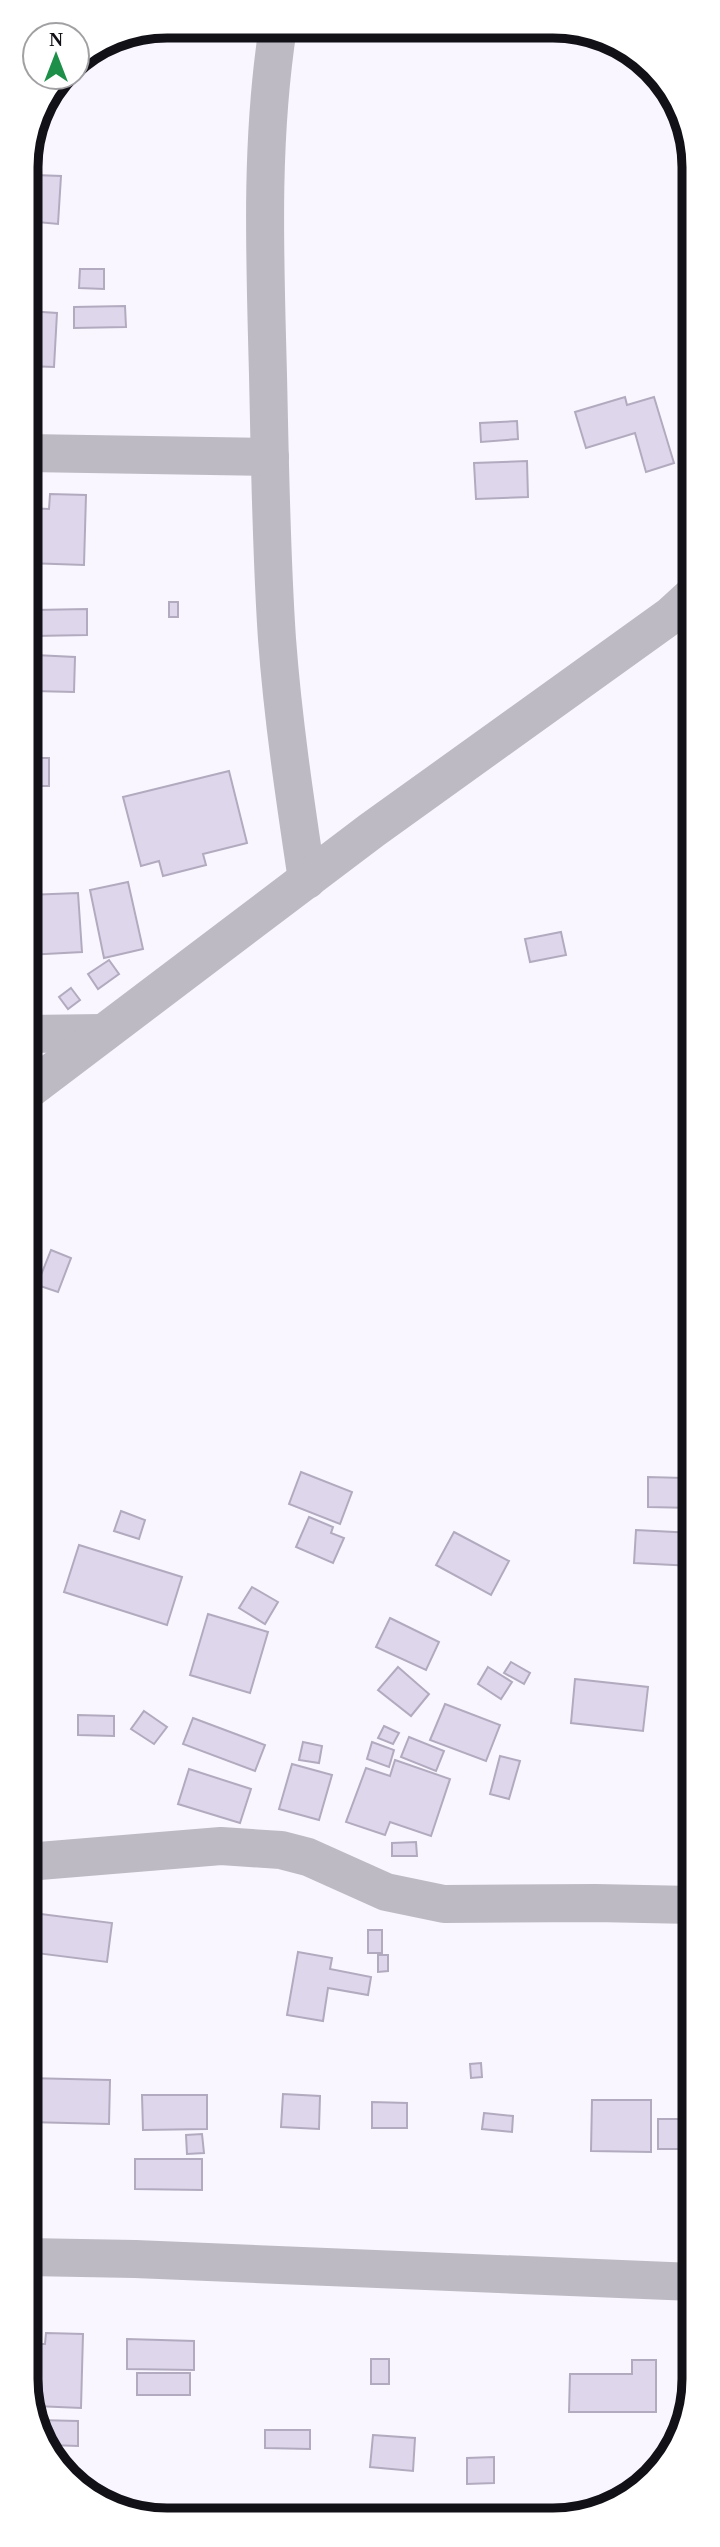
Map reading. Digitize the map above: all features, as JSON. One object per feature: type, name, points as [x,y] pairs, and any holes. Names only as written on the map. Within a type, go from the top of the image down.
[{"type":"street","points":[[277,38],[265,148],[264,254],[270,457],[277,640],[307,880]]},
{"type":"street","points":[[39,453],[270,457]]},
{"type":"street","points":[[39,1082],[383,822],[682,605]]},
{"type":"street","points":[[39,1034],[103,1033]]},
{"type":"street","points":[[38,1861],[221,1846],[250,1847],[281,1850],[308,1857],[386,1892],[435,1902],[681,1906]]},
{"type":"street","points":[[38,2257],[149,2259],[681,2281]]},
{"type":"building","points":[[39,175],[61,176],[58,224],[39,222]]},
{"type":"building","points":[[80,269],[104,269],[104,289],[79,288]]},
{"type":"building","points":[[125,306],[126,327],[74,328],[74,307]]},
{"type":"building","points":[[39,312],[57,313],[54,367],[39,366]]},
{"type":"building","points":[[625,397],[627,405],[654,397],[674,463],[646,472],[635,433],[586,448],[575,412]]},
{"type":"building","points":[[517,421],[518,439],[481,442],[480,423]]},
{"type":"building","points":[[527,461],[528,497],[476,499],[474,463]]},
{"type":"building","points":[[50,494],[86,495],[84,565],[39,563],[39,509],[49,509]]},
{"type":"building","points":[[169,602],[178,602],[178,617],[169,617]]},
{"type":"building","points":[[87,609],[87,635],[39,636],[39,610]]},
{"type":"building","points":[[39,655],[75,657],[74,692],[39,691]]},
{"type":"building","points":[[39,758],[49,758],[49,786],[39,786]]},
{"type":"building","points":[[229,771],[247,843],[203,854],[206,865],[163,876],[159,861],[141,866],[123,797]]},
{"type":"building","points":[[128,882],[143,949],[104,958],[90,890]]},
{"type":"building","points":[[78,893],[82,952],[39,954],[39,895]]},
{"type":"building","points":[[561,932],[566,955],[530,962],[525,939]]},
{"type":"building","points":[[109,960],[119,974],[98,989],[88,974]]},
{"type":"building","points":[[71,988],[80,1000],[68,1009],[59,997]]},
{"type":"building","points":[[51,1250],[71,1258],[58,1292],[38,1285]]},
{"type":"building","points":[[301,1472],[352,1492],[340,1524],[289,1504]]},
{"type":"building","points":[[648,1477],[681,1478],[681,1508],[648,1507]]},
{"type":"building","points":[[121,1511],[145,1520],[139,1539],[114,1531]]},
{"type":"building","points":[[309,1517],[333,1527],[331,1533],[344,1538],[333,1563],[296,1547]]},
{"type":"building","points":[[636,1530],[681,1532],[681,1565],[634,1563]]},
{"type":"building","points":[[454,1532],[509,1561],[491,1595],[436,1565]]},
{"type":"building","points":[[79,1545],[182,1577],[167,1625],[64,1592]]},
{"type":"building","points":[[252,1587],[278,1602],[265,1624],[239,1608]]},
{"type":"building","points":[[208,1614],[268,1632],[250,1693],[190,1675]]},
{"type":"building","points":[[390,1618],[439,1642],[426,1670],[376,1647]]},
{"type":"building","points":[[511,1662],[530,1673],[524,1684],[504,1673]]},
{"type":"building","points":[[398,1667],[429,1694],[411,1716],[378,1690]]},
{"type":"building","points":[[488,1667],[512,1682],[501,1699],[478,1684]]},
{"type":"building","points":[[575,1679],[648,1687],[643,1731],[571,1723]]},
{"type":"building","points":[[445,1704],[500,1725],[486,1761],[430,1740]]},
{"type":"building","points":[[144,1711],[167,1727],[154,1744],[131,1729]]},
{"type":"building","points":[[78,1715],[114,1716],[114,1736],[78,1735]]},
{"type":"building","points":[[193,1718],[265,1745],[255,1771],[183,1744]]},
{"type":"building","points":[[384,1726],[399,1733],[393,1744],[378,1738]]},
{"type":"building","points":[[409,1737],[444,1751],[436,1771],[401,1757]]},
{"type":"building","points":[[303,1742],[322,1746],[319,1763],[299,1760]]},
{"type":"building","points":[[372,1742],[394,1750],[389,1767],[367,1759]]},
{"type":"building","points":[[500,1756],[520,1761],[509,1799],[490,1794]]},
{"type":"building","points":[[395,1760],[450,1779],[431,1836],[390,1822],[385,1835],[346,1822],[366,1768],[390,1776]]},
{"type":"building","points":[[292,1764],[332,1775],[319,1820],[279,1809]]},
{"type":"building","points":[[189,1769],[251,1789],[240,1823],[178,1804]]},
{"type":"building","points":[[416,1842],[417,1856],[392,1856],[392,1843]]},
{"type":"building","points":[[38,1914],[112,1923],[107,1962],[38,1953]]},
{"type":"building","points":[[368,1930],[382,1930],[382,1953],[368,1953]]},
{"type":"building","points":[[298,1952],[332,1958],[330,1969],[371,1977],[368,1995],[328,1988],[323,2021],[287,2015]]},
{"type":"building","points":[[378,1955],[388,1955],[388,1971],[378,1972]]},
{"type":"building","points":[[481,2063],[482,2077],[471,2078],[470,2064]]},
{"type":"building","points":[[38,2078],[110,2080],[109,2124],[38,2122]]},
{"type":"building","points":[[283,2094],[320,2096],[319,2129],[281,2127]]},
{"type":"building","points":[[142,2095],[207,2095],[207,2129],[143,2130]]},
{"type":"building","points":[[592,2100],[651,2100],[651,2152],[591,2151]]},
{"type":"building","points":[[372,2102],[407,2103],[407,2128],[372,2128]]},
{"type":"building","points":[[484,2113],[513,2116],[512,2132],[482,2129]]},
{"type":"building","points":[[658,2119],[681,2119],[681,2149],[658,2149]]},
{"type":"building","points":[[202,2134],[204,2153],[187,2154],[186,2135]]},
{"type":"building","points":[[135,2159],[202,2159],[202,2190],[135,2189]]},
{"type":"building","points":[[46,2333],[83,2334],[81,2408],[42,2406],[38,2380],[38,2344],[45,2344]]},
{"type":"building","points":[[127,2339],[194,2341],[194,2370],[127,2369]]},
{"type":"building","points":[[371,2359],[389,2359],[389,2384],[371,2384]]},
{"type":"building","points":[[632,2360],[656,2360],[656,2412],[569,2412],[570,2374],[632,2374]]},
{"type":"building","points":[[137,2373],[190,2373],[190,2395],[137,2395]]},
{"type":"building","points":[[45,2420],[78,2421],[78,2446],[57,2445]]},
{"type":"building","points":[[265,2430],[310,2430],[310,2449],[265,2448]]},
{"type":"building","points":[[373,2435],[415,2438],[413,2471],[370,2467]]},
{"type":"building","points":[[494,2457],[494,2483],[467,2484],[467,2458]]}]
